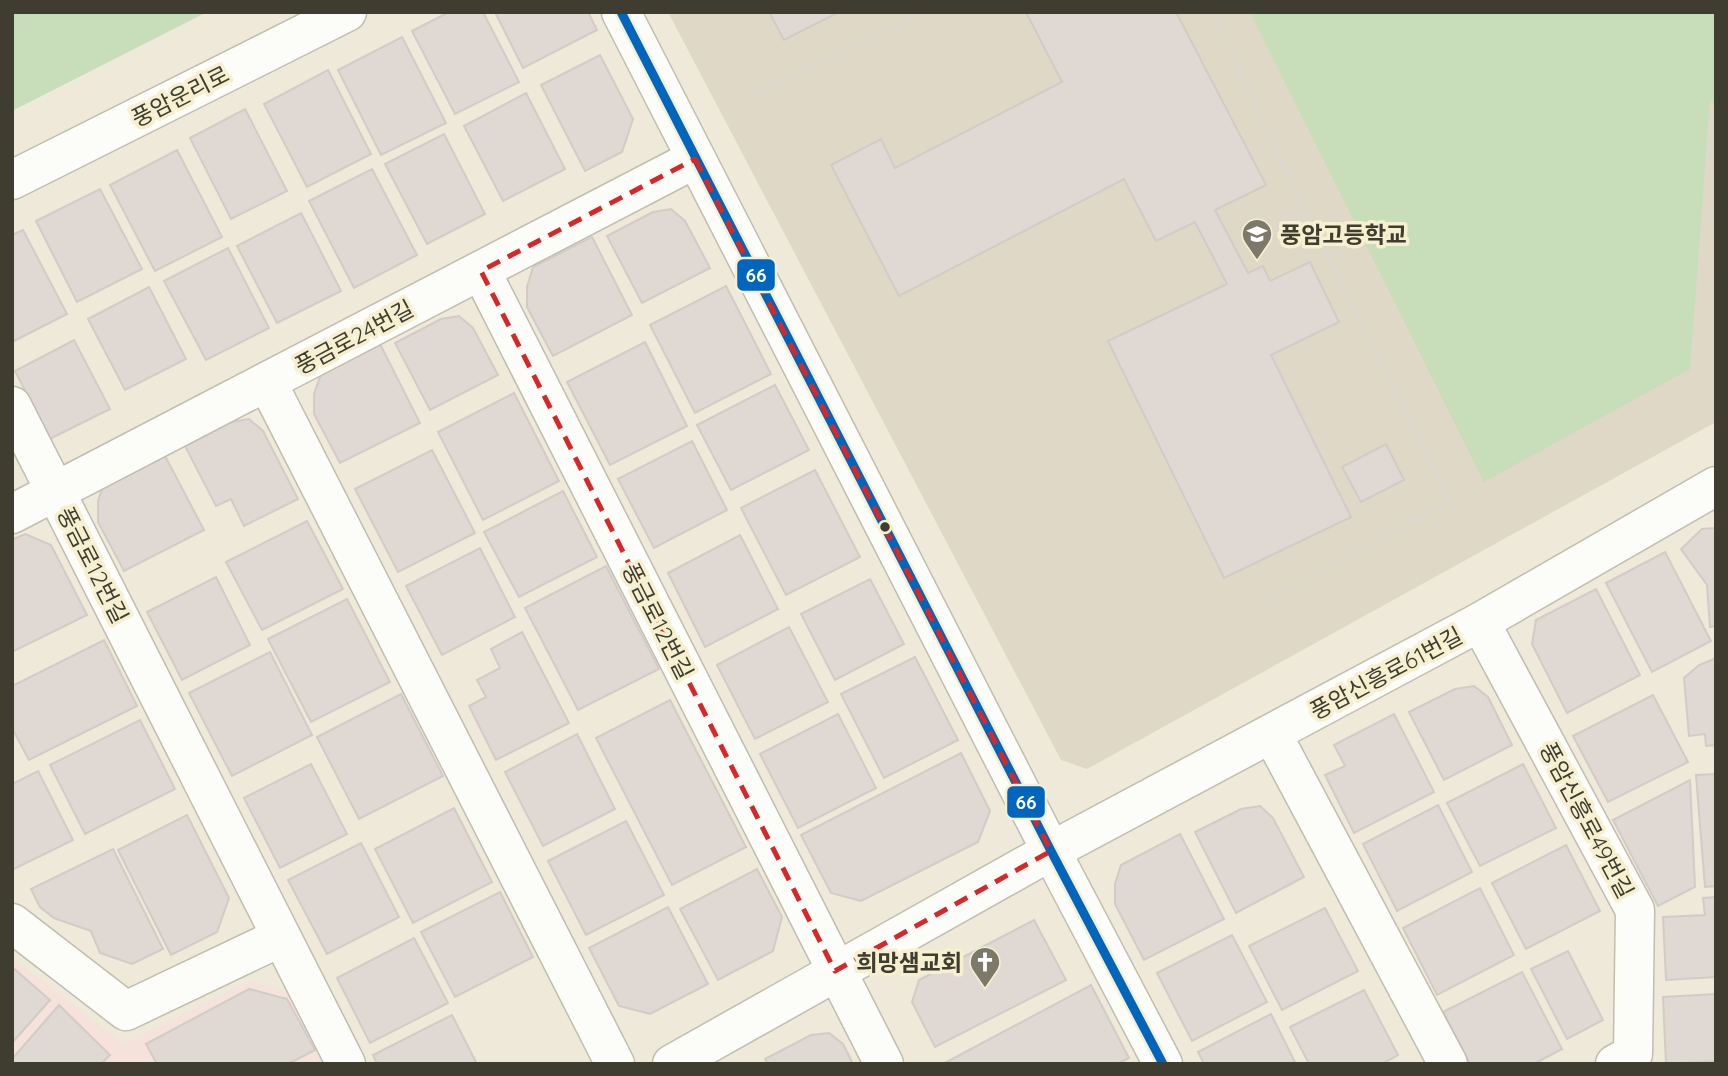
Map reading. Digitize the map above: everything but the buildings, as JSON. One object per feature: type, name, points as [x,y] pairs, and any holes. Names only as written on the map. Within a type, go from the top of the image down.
[{"type":"street","name":"풍암운리로","points":[[12,180],[347,12]]},
{"type":"street","points":[[621,12],[1163,1064]]},
{"type":"street","name":"풍금로24번길","points":[[12,514],[695,159]]},
{"type":"street","name":"풍금로12번길","points":[[481,271],[884,1064]]},
{"type":"street","points":[[267,382],[615,1064]]},
{"type":"street","name":"풍금로12번길","points":[[12,406],[346,1064]]},
{"type":"street","name":"풍암신흥로61번길","points":[[1051,851],[1480,622],[1716,486]]},
{"type":"street","name":"풍암신흥로49번길","points":[[1480,622],[1635,910],[1633,1054],[1615,1064]]},
{"type":"street","points":[[1272,734],[1448,1064]]},
{"type":"street","points":[[672,1064],[1051,851]]},
{"type":"street","points":[[12,923],[126,1012],[281,937]]},
{"type":"path","points":[[750,98],[923,12]]},
{"type":"path","points":[[1213,12],[1305,211],[1450,500],[1262,603]]},
{"type":"highlighted area","points":[[695,159],[1051,851],[835,971],[481,271]]},
{"type":"shaded area","name":"풍암고등학교","points":[[668,12],[1669,12],[1716,108],[1716,422],[1087,769],[1061,760]]},
{"type":"shaded area","points":[[12,958],[124,1044],[250,981],[290,993],[328,1064],[12,1064]]},
{"type":"green space","points":[[12,12],[207,12],[12,111]]},
{"type":"green space","points":[[1250,12],[1716,12],[1716,108],[1710,100],[1690,369],[1484,482]]},
{"type":"transit line","name":"66","points":[[621,12],[1163,1064]]},
{"type":"place","name":"풍암고등학교","points":[[1257,261]]},
{"type":"place","name":"희망샘교회","points":[[985,989]]}]
